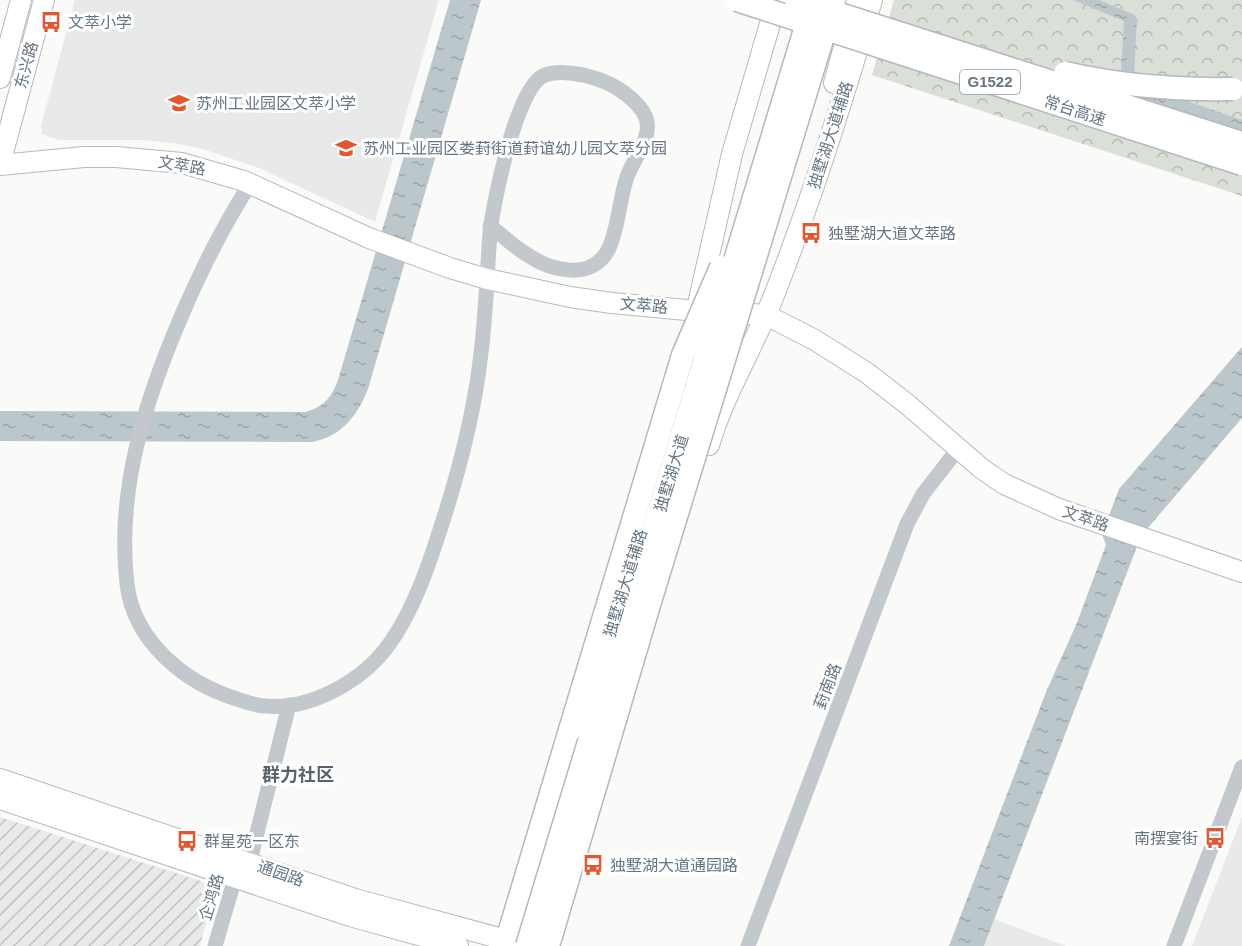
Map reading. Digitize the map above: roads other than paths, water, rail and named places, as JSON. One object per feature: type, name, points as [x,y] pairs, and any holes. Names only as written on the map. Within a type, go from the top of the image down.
[{"type":"highway","name":"常台高速","points":[[737,0],[1242,164]]},
{"type":"highway","name":"常台高速","points":[[796,0],[1242,143]]},
{"type":"highway","name":"独墅湖大道","points":[[520,945],[758,188],[814,0]]},
{"type":"highway","points":[[823,0],[1021,63],[1107,82],[1182,90],[1242,88]]},
{"type":"highway","name":"独墅湖大道","points":[[548,946],[834,0]]},
{"type":"highway","points":[[728,350],[774,233],[845,0]]},
{"type":"highway","points":[[520,945],[559,767],[573,737],[683,356],[758,188]]},
{"type":"highway","points":[[559,767],[562,794]]},
{"type":"main road","name":"东兴路","points":[[0,78],[21,0]]},
{"type":"main road","name":"东兴路","points":[[0,164],[44,0]]},
{"type":"main road","name":"独墅湖大道辅路","points":[[520,945],[562,794],[573,737],[678,404],[732,154],[778,12],[790,0]]},
{"type":"main road","name":"独墅湖大道辅路","points":[[851,48],[857,0]]},
{"type":"main road","name":"独墅湖大道辅路","points":[[557,946],[711,438],[728,392],[766,315],[785,268],[795,222],[851,48],[872,0]]},
{"type":"main road","name":"文萃路","points":[[0,164],[116,157],[182,163],[227,175],[369,238],[488,279],[570,297],[697,311],[766,315],[815,340],[867,373],[987,473],[1004,483],[1059,509],[1242,572]]},
{"type":"main road","points":[[0,177],[37,160]]},
{"type":"main road","points":[[697,311],[724,349],[729,369],[728,392]]},
{"type":"main road","points":[[520,945],[585,774],[573,737]]},
{"type":"main road","name":"通园路","points":[[0,779],[355,899],[520,945]]},
{"type":"main road","name":"通园路","points":[[0,799],[350,916],[458,946]]},
{"type":"street","points":[[250,184],[223,227],[205,264],[172,337],[148,406],[135,446],[126,508],[125,556],[129,596],[139,621],[165,658],[196,682],[228,696],[260,706],[289,705],[320,696],[348,684],[371,666],[390,643],[406,616],[436,543],[465,439],[481,355],[490,226],[498,184],[507,150],[525,100],[538,79],[545,75],[560,74],[598,79],[619,90],[642,111],[647,124],[644,140],[627,177],[610,244],[598,262],[582,271],[552,266],[524,253],[490,226]]},
{"type":"street","name":"葑南路","points":[[748,946],[907,525],[920,499],[958,449]]},
{"type":"street","name":"企鸿路","points":[[215,946],[246,861],[289,705]]},
{"type":"street","points":[[1174,946],[1242,767]]},
{"type":"water","points":[[450,0],[481,0],[368,389],[354,416],[340,430],[312,442],[0,441],[0,411],[305,412],[326,400],[338,380]]},
{"type":"water","points":[[1073,0],[1099,0],[1135,15],[1137,20],[1134,74],[1149,88],[1242,120],[1242,130],[1127,94],[1120,88],[1124,21]]},
{"type":"water","points":[[1242,347],[1242,418],[1141,536],[984,946],[949,946],[1046,692],[1076,625],[1106,545],[1102,534],[1119,489]]},
{"type":"place","name":"文萃小学","points":[[51,22]]},
{"type":"place","name":"苏州工业园区文萃小学","points":[[179,103]]},
{"type":"place","name":"苏州工业园区娄葑街道葑谊幼儿园文萃分园","points":[[346,148]]},
{"type":"place","name":"独墅湖大道文萃路","points":[[811,233]]},
{"type":"place","name":"南摆宴街","points":[[1215,838]]},
{"type":"place","name":"群星苑一区东","points":[[187,841]]},
{"type":"place","name":"独墅湖大道通园路","points":[[593,865]]},
{"type":"district","name":"群力社区","points":[[298,775]]}]
